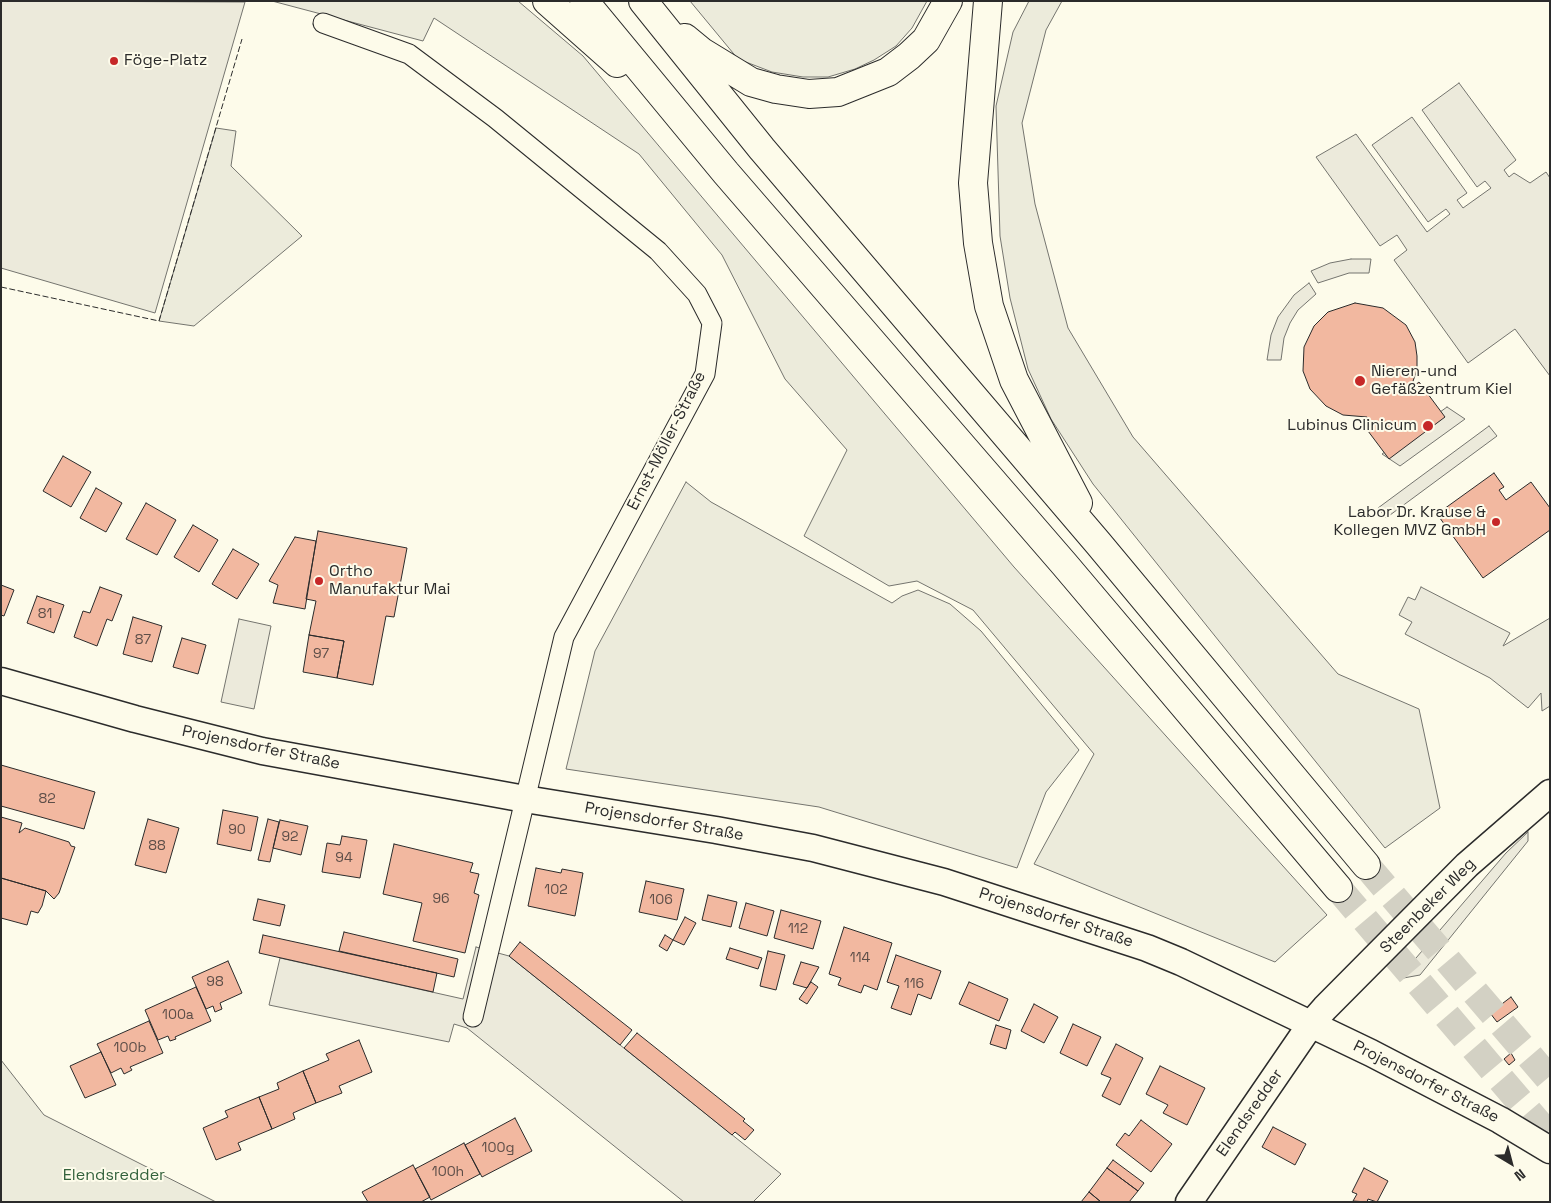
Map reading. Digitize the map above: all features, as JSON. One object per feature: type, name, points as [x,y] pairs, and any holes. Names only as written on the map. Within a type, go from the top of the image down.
[{"type":"highway","points":[[547,1],[612,59],[726,173]]},
{"type":"highway","points":[[584,1],[726,173],[1065,565],[1338,888]]},
{"type":"highway","points":[[646,5],[702,52],[751,82],[776,89],[809,94],[838,92],[888,72],[926,40],[948,1]]},
{"type":"highway","points":[[988,1],[984,72],[973,183],[978,243],[989,306],[1014,380],[1098,543]]},
{"type":"highway","points":[[984,72],[1007,1]]},
{"type":"highway","points":[[646,5],[762,150],[1098,543],[1366,865]]},
{"type":"street","name":"Ernst-Möller-Straße","points":[[323,23],[409,54],[495,118],[658,251],[698,294],[712,323],[705,374],[564,637],[525,799]]},
{"type":"street","name":"Projensdorfer Straße","points":[[1,681],[135,720],[262,751],[525,799],[813,848],[944,882],[1147,948],[1311,1024],[1500,1120],[1550,1150]]},
{"type":"street","name":"Steenbeker Weg","points":[[1311,1024],[1467,865],[1550,793]]},
{"type":"street","points":[[473,1018],[525,799]]},
{"type":"street","name":"Elendsredder","points":[[1189,1202],[1311,1024]]},
{"type":"green space","points":[[272,1],[518,1],[583,56],[1014,567],[1327,915],[1275,962],[1034,864],[1094,754],[973,610],[917,581],[889,586],[804,536],[847,450],[785,379],[722,255],[639,154],[434,18],[423,41]]},
{"type":"green space","points":[[690,1],[927,1],[912,28],[896,46],[874,60],[855,69],[828,77],[803,77],[772,72],[738,59]]},
{"type":"green space","points":[[1029,1],[1062,1],[1046,30],[1022,123],[1035,204],[1068,328],[1133,437],[1338,674],[1419,709],[1440,808],[1385,848],[1093,484],[1051,419],[1028,369],[1010,298],[1000,236],[996,106],[1013,32]]},
{"type":"green space","points":[[216,128],[236,131],[231,166],[302,236],[194,326],[159,321]]},
{"type":"green space","points":[[686,482],[711,502],[892,603],[902,596],[918,590],[950,604],[981,631],[1079,750],[1046,792],[1017,868],[819,807],[566,769],[595,651]]},
{"type":"green space","name":"Elendsredder","points":[[1,1060],[44,1115],[216,1202],[1,1202]]},
{"type":"shaded area","points":[[1,1],[245,2],[155,313],[1,268]]},
{"type":"shaded area","points":[[1459,83],[1516,160],[1504,170],[1509,177],[1514,173],[1530,183],[1546,172],[1550,178],[1550,376],[1515,329],[1468,363],[1394,260],[1407,250],[1397,235],[1380,246],[1316,157],[1356,134],[1427,232],[1450,214],[1446,209],[1428,222],[1372,145],[1412,117],[1467,193],[1457,200],[1463,208],[1491,188],[1485,181],[1477,187],[1422,110]]},
{"type":"shaded area","points":[[1351,259],[1371,259],[1369,273],[1349,273],[1318,283],[1311,271],[1330,263]]},
{"type":"shaded area","points":[[1309,283],[1316,294],[1298,310],[1290,323],[1284,338],[1281,360],[1267,360],[1271,335],[1278,317],[1294,295]]},
{"type":"shaded area","points":[[1447,407],[1465,419],[1400,466],[1382,454]]},
{"type":"shaded area","points":[[1489,426],[1497,436],[1386,518],[1378,508]]},
{"type":"shaded area","points":[[1421,587],[1510,633],[1503,646],[1550,618],[1550,706],[1542,711],[1541,693],[1528,708],[1490,678],[1405,634],[1412,622],[1399,615],[1408,597],[1415,600]]},
{"type":"shaded area","points":[[239,619],[271,626],[254,709],[221,702]]},
{"type":"shaded area","points":[[1528,832],[1528,841],[1420,975],[1398,979],[1506,853]]},
{"type":"shaded area","points":[[476,947],[509,956],[781,1174],[753,1202],[684,1202],[467,1028],[454,1024],[449,1042],[269,1005],[280,958],[463,999]]},
{"type":"building","name":"Nieren-und Gefäßzentrum Kiel","points":[[1355,303],[1383,308],[1406,325],[1415,342],[1417,356],[1417,370],[1412,384],[1414,386],[1419,382],[1445,417],[1389,459],[1362,423],[1368,419],[1367,417],[1343,415],[1326,406],[1310,389],[1303,371],[1304,347],[1314,326],[1328,312]]},
{"type":"building","points":[[63,456],[91,472],[71,507],[43,491]]},
{"type":"building","name":"Labor Dr. Krause & Kollegen MVZ GmbH","points":[[1494,473],[1504,487],[1499,490],[1506,500],[1531,482],[1550,508],[1550,530],[1483,578],[1437,514]]},
{"type":"building","points":[[96,488],[122,503],[106,532],[80,518]]},
{"type":"building","points":[[146,503],[176,520],[157,555],[126,539]]},
{"type":"building","points":[[193,525],[218,540],[199,572],[174,557]]},
{"type":"building","points":[[318,531],[407,548],[394,617],[386,616],[373,685],[337,678],[344,641],[309,635],[316,601],[306,599]]},
{"type":"building","points":[[295,537],[316,541],[305,609],[273,603],[278,585],[269,581]]},
{"type":"building","points":[[233,549],[259,564],[237,599],[212,584]]},
{"type":"building","points":[[1,585],[14,590],[4,616],[1,615]]},
{"type":"building","points":[[100,587],[122,595],[112,621],[107,619],[97,646],[74,637],[83,611],[90,613]]},
{"type":"building","points":[[37,596],[64,605],[54,633],[27,623]]},
{"type":"building","points":[[133,617],[162,626],[152,662],[123,654]]},
{"type":"building","points":[[309,635],[344,641],[337,678],[303,672]]},
{"type":"building","points":[[182,638],[206,645],[198,674],[173,667]]},
{"type":"building","points":[[1,765],[95,792],[84,829],[1,806]]},
{"type":"building","points":[[223,810],[258,817],[251,851],[217,844]]},
{"type":"building","points":[[1,817],[22,823],[19,833],[25,828],[69,842],[71,846],[75,847],[59,893],[54,899],[46,891],[1,878]]},
{"type":"building","points":[[148,819],[179,828],[166,873],[135,865]]},
{"type":"building","points":[[268,819],[279,822],[270,862],[258,860]]},
{"type":"building","points":[[280,820],[308,826],[301,855],[273,848]]},
{"type":"building","points":[[342,836],[367,840],[360,878],[322,872],[327,843],[340,845]]},
{"type":"building","points":[[394,844],[473,863],[470,872],[479,874],[474,893],[479,895],[465,953],[413,941],[422,903],[383,894]]},
{"type":"building","points":[[536,868],[561,873],[562,869],[583,873],[575,916],[528,906]]},
{"type":"building","points":[[1,878],[46,891],[42,906],[38,913],[31,911],[27,925],[1,918]]},
{"type":"building","points":[[646,881],[684,889],[677,920],[639,912]]},
{"type":"building","points":[[708,895],[737,902],[731,927],[702,920]]},
{"type":"building","points":[[258,899],[285,905],[280,926],[253,920]]},
{"type":"building","points":[[746,903],[774,911],[767,936],[739,928]]},
{"type":"building","points":[[781,910],[821,921],[813,949],[774,938]]},
{"type":"building","points":[[685,917],[696,923],[684,945],[673,940]]},
{"type":"building","points":[[844,927],[892,943],[877,990],[864,985],[861,993],[838,985],[841,978],[829,974]]},
{"type":"building","points":[[344,932],[458,959],[454,977],[339,951]]},
{"type":"building","points":[[263,935],[437,973],[433,992],[259,953]]},
{"type":"building","points":[[665,935],[673,940],[667,951],[659,946]]},
{"type":"building","points":[[520,942],[632,1030],[620,1045],[509,956]]},
{"type":"building","points":[[730,948],[762,958],[758,969],[726,959]]},
{"type":"building","points":[[768,951],[785,955],[776,990],[760,986]]},
{"type":"building","points":[[896,955],[941,971],[931,999],[918,994],[911,1015],[891,1008],[899,986],[887,982]]},
{"type":"building","points":[[228,961],[242,993],[220,1003],[222,1009],[215,1012],[213,1006],[206,1009],[192,977]]},
{"type":"building","points":[[801,962],[819,967],[807,988],[793,984]]},
{"type":"building","points":[[811,982],[818,987],[807,1004],[799,999]]},
{"type":"building","points":[[969,982],[1008,999],[999,1021],[959,1004]]},
{"type":"building","points":[[196,987],[211,1021],[175,1037],[176,1039],[170,1041],[168,1036],[158,1040],[145,1010]]},
{"type":"building","points":[[1511,997],[1518,1007],[1497,1022],[1490,1013]]},
{"type":"building","points":[[1034,1004],[1058,1017],[1044,1043],[1021,1031]]},
{"type":"building","points":[[149,1021],[163,1053],[130,1067],[132,1070],[124,1074],[121,1068],[111,1073],[97,1044]]},
{"type":"building","points":[[1073,1024],[1101,1037],[1087,1066],[1060,1053]]},
{"type":"building","points":[[996,1025],[1011,1030],[1006,1049],[990,1044]]},
{"type":"building","points":[[637,1033],[745,1119],[743,1121],[754,1130],[745,1140],[735,1132],[732,1135],[624,1048]]},
{"type":"building","points":[[359,1040],[372,1072],[339,1086],[342,1093],[316,1103],[303,1071],[329,1060],[326,1054]]},
{"type":"building","points":[[1116,1044],[1143,1058],[1120,1105],[1102,1096],[1111,1078],[1101,1074]]},
{"type":"building","points":[[101,1052],[116,1085],[85,1098],[70,1066]]},
{"type":"building","points":[[1511,1053],[1515,1060],[1509,1065],[1504,1059]]},
{"type":"building","points":[[1160,1066],[1205,1088],[1187,1125],[1163,1113],[1168,1105],[1146,1094]]},
{"type":"building","points":[[303,1071],[316,1103],[293,1113],[295,1119],[272,1129],[259,1097],[279,1089],[277,1083]]},
{"type":"building","points":[[259,1097],[272,1129],[238,1143],[241,1150],[216,1160],[203,1128],[228,1117],[225,1111]]},
{"type":"building","points":[[515,1118],[532,1151],[482,1177],[465,1145]]},
{"type":"building","points":[[1141,1120],[1172,1144],[1151,1172],[1116,1145],[1125,1133],[1129,1136]]},
{"type":"building","points":[[1273,1127],[1306,1144],[1295,1165],[1262,1147]]},
{"type":"building","points":[[464,1143],[480,1174],[431,1200],[415,1169]]},
{"type":"building","points":[[1113,1160],[1144,1183],[1138,1191],[1107,1168]]},
{"type":"building","points":[[413,1165],[430,1197],[421,1202],[368,1202],[362,1192]]},
{"type":"building","points":[[1107,1168],[1138,1191],[1129,1202],[1101,1202],[1089,1192]]},
{"type":"building","points":[[1364,1168],[1388,1181],[1377,1202],[1368,1199],[1367,1202],[1353,1201],[1357,1194],[1352,1192]]},
{"type":"building","points":[[1089,1192],[1101,1202],[1081,1202]]},
{"type":"tunnel","points":[[1366,865],[1550,1080]]},
{"type":"tunnel","points":[[1338,888],[1550,1137]]},
{"type":"fence","points":[[1,287],[159,321],[242,39]]},
{"type":"place","name":"Föge-Platz","points":[[114,61]]},
{"type":"place","name":"Nieren-und Gefäßzentrum Kiel","points":[[1360,381]]},
{"type":"place","name":"Lubinus Clinicum","points":[[1428,426]]},
{"type":"place","name":"Labor Dr. Krause & Kollegen MVZ GmbH","points":[[1496,522]]},
{"type":"place","name":"Ortho Manufaktur Mai","points":[[319,581]]}]
